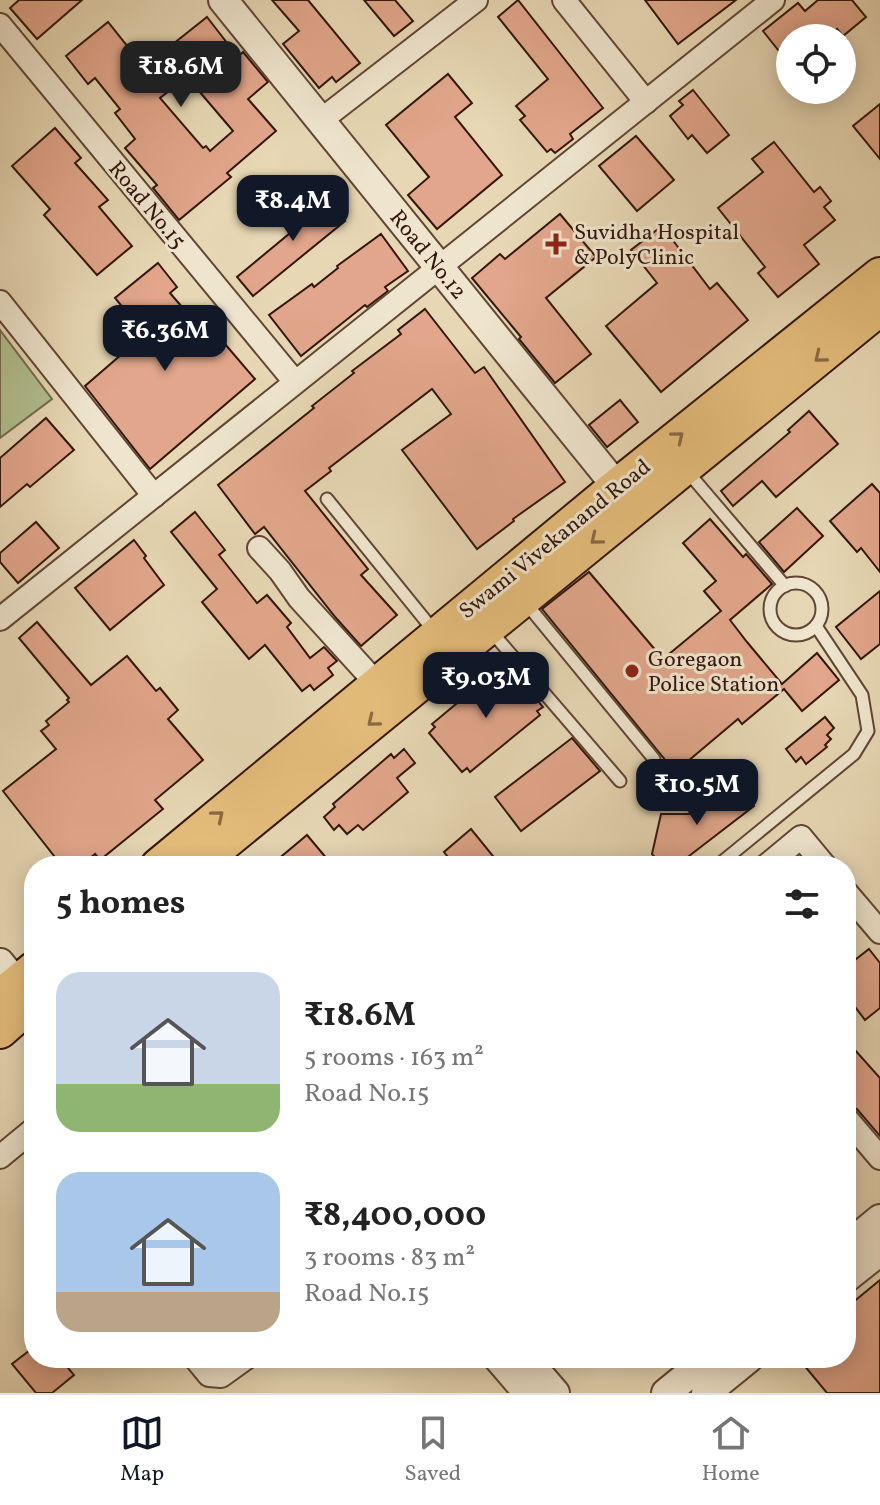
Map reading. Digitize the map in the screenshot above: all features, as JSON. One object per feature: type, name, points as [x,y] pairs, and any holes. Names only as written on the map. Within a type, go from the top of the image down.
[{"type":"main road","name":"Swami Vivekanand Road","points":[[208,856],[523,599],[626,497],[880,275]]},
{"type":"main road","name":"Swami Vivekanand Road","points":[[170,856],[437,634],[626,497],[684,467],[880,308]]},
{"type":"street","name":"Road No.12","points":[[223,0],[626,497]]},
{"type":"street","points":[[320,121],[476,0]]},
{"type":"street","points":[[564,0],[646,102]]},
{"type":"street","points":[[4,607],[154,496],[773,0]]},
{"type":"street","name":"Road No.15","points":[[0,25],[295,382]]},
{"type":"street","points":[[0,302],[154,496]]},
{"type":"street","points":[[259,548],[299,598],[377,684]]},
{"type":"street","points":[[778,856],[801,837],[817,856]]},
{"type":"street","points":[[856,904],[880,932]]},
{"type":"street","points":[[856,1130],[880,1158]]},
{"type":"street","points":[[0,1157],[24,1137]]},
{"type":"street","points":[[862,1250],[880,1219]]},
{"type":"street","points":[[203,1368],[209,1375],[221,1376],[232,1368]]},
{"type":"street","points":[[507,1368],[528,1393]]},
{"type":"street","points":[[534,1368],[555,1393]]},
{"type":"street","points":[[666,1393],[721,1368]]},
{"type":"lane","points":[[684,467],[785,586]]},
{"type":"lane","points":[[327,499],[437,634]]},
{"type":"lane","points":[[793,583],[802,584],[817,593],[822,610],[816,626],[802,635],[778,629],[770,614],[770,605],[778,590],[793,583]]},
{"type":"lane","points":[[523,599],[654,759]]},
{"type":"lane","points":[[729,856],[854,754],[868,731],[862,695],[816,626]]},
{"type":"lane","points":[[488,628],[620,781]]},
{"type":"green space","points":[[0,330],[52,399],[0,438]]},
{"type":"building","points":[[19,0],[82,0],[37,39],[10,8]]},
{"type":"building","points":[[272,0],[308,0],[360,63],[336,82],[332,77],[319,88],[283,44],[299,31]]},
{"type":"building","points":[[364,0],[395,0],[413,21],[394,36]]},
{"type":"building","points":[[518,0],[603,108],[570,134],[573,139],[555,153],[551,149],[547,152],[520,120],[525,116],[516,106],[548,79],[498,17]]},
{"type":"building","points":[[645,0],[736,0],[678,44]]},
{"type":"building","points":[[818,0],[852,0],[866,17],[856,25],[776,24],[776,47],[763,31],[798,3],[805,11]]},
{"type":"building","points":[[207,17],[238,57],[243,52],[268,82],[248,99],[276,131],[227,173],[231,177],[179,220],[153,188],[157,185],[125,148],[135,139],[115,113],[120,109],[95,78],[88,84],[66,56],[108,22],[144,67]],"holes":[[[187,77],[233,131],[210,151],[206,146],[203,148],[160,98]]]},
{"type":"building","points":[[448,74],[472,103],[455,117],[502,175],[437,229],[408,195],[429,177],[386,125]]},
{"type":"building","points":[[693,90],[729,135],[707,153],[692,135],[688,139],[670,116],[683,105],[679,101]]},
{"type":"building","points":[[880,104],[880,159],[853,126]]},
{"type":"building","points":[[55,128],[81,158],[75,163],[108,200],[99,207],[132,246],[97,275],[44,215],[50,209],[12,166]]},
{"type":"building","points":[[636,136],[674,180],[637,211],[599,166]]},
{"type":"building","points":[[774,142],[814,192],[820,187],[831,201],[824,207],[835,220],[804,245],[819,264],[778,297],[758,273],[765,267],[718,208],[763,172],[752,159]]},
{"type":"building","points":[[322,193],[345,221],[253,296],[237,277],[290,233],[283,224]]},
{"type":"building","points":[[560,214],[596,257],[546,298],[591,354],[555,383],[472,278],[500,254],[505,259]]},
{"type":"building","points":[[662,226],[710,289],[717,283],[748,320],[661,392],[606,326],[657,283],[631,250]]},
{"type":"building","points":[[381,234],[408,271],[385,287],[388,291],[367,307],[365,305],[301,356],[269,315],[312,284],[314,287]]},
{"type":"building","points":[[158,263],[177,287],[170,293],[219,350],[225,344],[255,379],[150,469],[85,386],[147,337],[115,298]]},
{"type":"building","points":[[425,309],[475,373],[484,367],[565,482],[477,549],[402,450],[451,414],[432,389],[329,468],[331,471],[305,491],[368,569],[361,575],[397,615],[361,646],[264,527],[255,534],[218,485],[314,408],[312,406],[401,334],[398,330]]},
{"type":"building","points":[[620,400],[638,422],[607,447],[589,425]]},
{"type":"building","points":[[809,411],[838,444],[776,497],[762,481],[733,506],[721,491],[790,432],[788,430]]},
{"type":"building","points":[[46,418],[74,450],[30,487],[27,484],[0,507],[0,458]]},
{"type":"building","points":[[872,484],[880,493],[880,572],[861,548],[857,552],[830,521]]},
{"type":"building","points":[[797,508],[823,536],[784,572],[759,542]]},
{"type":"building","points":[[195,512],[225,550],[219,555],[257,603],[267,595],[291,623],[287,627],[310,658],[324,647],[337,661],[328,668],[333,675],[314,690],[310,685],[302,691],[265,645],[249,659],[202,602],[217,589],[171,532]]},
{"type":"building","points":[[710,519],[772,584],[730,620],[747,642],[782,684],[817,653],[839,680],[802,711],[784,689],[742,724],[738,719],[675,772],[542,609],[589,572],[663,659],[721,611],[704,591],[716,581],[683,543]]},
{"type":"building","points":[[36,522],[59,548],[18,583],[0,562],[0,553]]},
{"type":"building","points":[[134,540],[164,585],[110,630],[75,588]]},
{"type":"building","points":[[880,591],[880,644],[861,659],[836,627]]},
{"type":"building","points":[[37,622],[91,685],[127,656],[156,691],[160,688],[178,710],[168,719],[203,760],[155,800],[163,809],[105,856],[54,856],[3,791],[56,749],[41,731],[49,725],[46,721],[69,702],[69,698],[19,638]]},
{"type":"building","points":[[508,666],[543,707],[537,711],[540,715],[470,772],[467,768],[462,772],[429,733],[435,727],[432,724],[498,669],[501,673]]},
{"type":"building","points":[[825,717],[834,728],[827,735],[831,739],[825,745],[827,747],[806,764],[801,757],[796,762],[786,749]]},
{"type":"building","points":[[572,738],[600,771],[521,831],[495,797]]},
{"type":"building","points":[[404,749],[415,763],[397,778],[408,792],[363,830],[358,825],[347,834],[339,825],[334,830],[324,817],[335,807],[333,804],[391,754],[394,758]]},
{"type":"building","points":[[738,783],[754,806],[689,856],[654,856],[661,814],[699,814]]},
{"type":"building","points":[[471,829],[493,856],[447,856],[444,852]]},
{"type":"building","points":[[307,835],[325,856],[282,856]]},
{"type":"building","points":[[869,949],[880,963],[880,1008],[865,1020],[856,1008],[856,959]]},
{"type":"building","points":[[856,1051],[880,1078],[880,1136],[857,1109]]},
{"type":"building","points":[[880,1280],[880,1393],[827,1393],[806,1368],[856,1368],[856,1300]]},
{"type":"building","points":[[24,1355],[24,1368],[68,1368],[74,1375],[52,1393],[36,1393],[12,1364]]},
{"type":"place","name":"Suvidha Hospital & PolyClinic","points":[[556,244]]},
{"type":"place","name":"Goregaon Police Station","points":[[632,671]]}]
